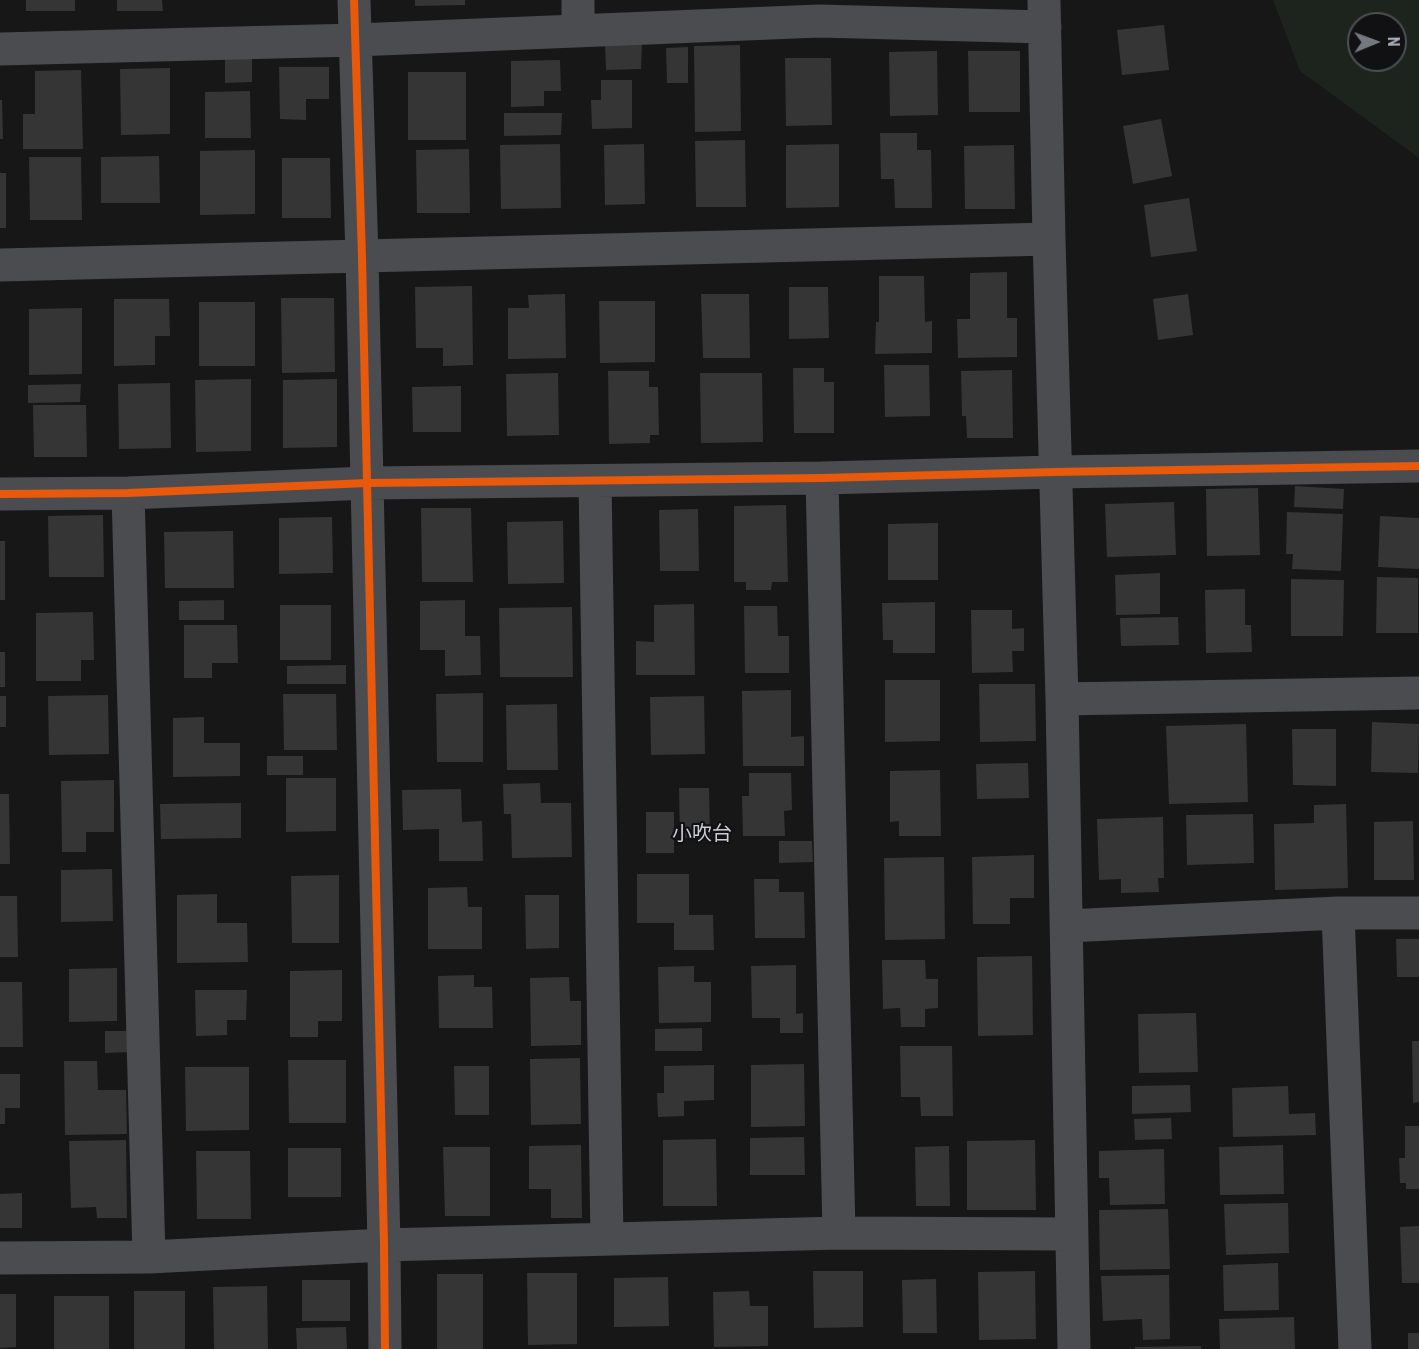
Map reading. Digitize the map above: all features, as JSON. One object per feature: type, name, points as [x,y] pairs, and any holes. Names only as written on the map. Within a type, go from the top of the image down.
[{"type":"street","points":[[354,0],[368,483],[385,1349]]},
{"type":"street","points":[[0,49],[356,40],[578,16],[819,10],[1044,13],[1048,239],[1062,699],[1074,1349]]},
{"type":"street","points":[[0,265],[1048,239]]},
{"type":"street","points":[[0,494],[128,493],[368,483],[822,478],[1419,466]]},
{"type":"street","points":[[822,478],[840,1233]]},
{"type":"street","points":[[595,481],[607,1239]]},
{"type":"street","points":[[128,493],[149,1257]]},
{"type":"street","points":[[1062,699],[1419,693]]},
{"type":"street","points":[[1067,926],[1338,914],[1419,913]]},
{"type":"street","points":[[1338,914],[1355,1349]]},
{"type":"street","points":[[0,1258],[149,1257],[384,1245],[840,1233],[1071,1234]]},
{"type":"shaded area","points":[[1273,0],[1419,0],[1419,158],[1300,71]]},
{"type":"building","points":[[26,0],[75,0],[75,11],[26,11]]},
{"type":"building","points":[[117,0],[162,0],[163,11],[117,11]]},
{"type":"building","points":[[415,0],[465,0],[465,5],[415,6]]},
{"type":"building","points":[[1164,25],[1169,70],[1122,75],[1117,30]]},
{"type":"building","points":[[642,44],[641,69],[606,70],[605,45]]},
{"type":"building","points":[[740,45],[741,131],[695,132],[694,46]]},
{"type":"building","points":[[688,47],[688,83],[667,83],[666,48]]},
{"type":"building","points":[[937,51],[938,115],[890,116],[889,52]]},
{"type":"building","points":[[968,51],[1020,51],[1020,112],[969,112]]},
{"type":"building","points":[[225,56],[252,56],[252,82],[225,83]]},
{"type":"building","points":[[785,58],[831,58],[832,125],[786,126]]},
{"type":"building","points":[[560,60],[561,91],[544,91],[544,106],[511,107],[511,61]]},
{"type":"building","points":[[279,67],[329,67],[329,99],[306,99],[306,120],[280,119]]},
{"type":"building","points":[[170,68],[170,134],[121,135],[120,69]]},
{"type":"building","points":[[81,70],[83,149],[23,149],[23,114],[35,114],[35,71]]},
{"type":"building","points":[[408,72],[466,72],[466,140],[408,140]]},
{"type":"building","points":[[601,80],[632,80],[632,128],[592,129],[591,100],[601,100]]},
{"type":"building","points":[[250,91],[251,138],[205,138],[205,92]]},
{"type":"building","points":[[0,100],[2,100],[3,139],[0,139]]},
{"type":"building","points":[[504,113],[562,113],[561,135],[504,136]]},
{"type":"building","points":[[1161,119],[1172,176],[1133,184],[1123,126]]},
{"type":"building","points":[[880,133],[917,133],[917,150],[931,150],[932,208],[895,208],[894,179],[881,179]]},
{"type":"building","points":[[745,140],[746,207],[696,207],[695,141]]},
{"type":"building","points":[[560,144],[561,208],[501,209],[500,145]]},
{"type":"building","points":[[644,144],[645,204],[605,205],[604,145]]},
{"type":"building","points":[[839,144],[839,207],[786,208],[786,145]]},
{"type":"building","points":[[1014,145],[1015,209],[965,209],[964,146]]},
{"type":"building","points":[[469,149],[470,213],[417,213],[416,150]]},
{"type":"building","points":[[255,150],[255,214],[200,215],[200,151]]},
{"type":"building","points":[[159,156],[160,203],[101,203],[101,157]]},
{"type":"building","points":[[29,157],[81,157],[82,220],[30,220]]},
{"type":"building","points":[[282,158],[330,158],[331,218],[282,218]]},
{"type":"building","points":[[0,173],[6,173],[6,228],[0,228]]},
{"type":"building","points":[[1189,198],[1197,251],[1151,257],[1144,205]]},
{"type":"building","points":[[1007,272],[1007,318],[1017,318],[1017,357],[958,358],[957,319],[970,319],[970,273]]},
{"type":"building","points":[[879,276],[924,276],[925,322],[932,321],[932,353],[875,354],[876,322],[879,322]]},
{"type":"building","points":[[472,286],[473,365],[443,366],[443,348],[416,348],[415,287]]},
{"type":"building","points":[[789,287],[828,287],[829,338],[789,339]]},
{"type":"building","points":[[565,294],[566,358],[508,359],[508,308],[529,308],[528,295]]},
{"type":"building","points":[[701,294],[749,294],[750,358],[703,358]]},
{"type":"building","points":[[1188,294],[1193,335],[1158,340],[1153,299]]},
{"type":"building","points":[[281,298],[334,298],[335,372],[282,373]]},
{"type":"building","points":[[114,299],[169,299],[170,336],[155,336],[155,365],[114,366]]},
{"type":"building","points":[[599,301],[655,301],[655,362],[600,363]]},
{"type":"building","points":[[199,302],[255,302],[255,366],[199,366]]},
{"type":"building","points":[[82,308],[82,374],[29,375],[29,309]]},
{"type":"building","points":[[884,365],[929,365],[930,416],[885,417]]},
{"type":"building","points":[[793,368],[824,368],[824,382],[834,382],[834,433],[794,433]]},
{"type":"building","points":[[1012,370],[1013,438],[967,438],[966,416],[962,416],[961,371]]},
{"type":"building","points":[[608,371],[649,371],[649,387],[658,387],[659,435],[650,435],[650,443],[609,444]]},
{"type":"building","points":[[558,373],[559,435],[507,436],[506,374]]},
{"type":"building","points":[[700,373],[762,373],[763,442],[701,443]]},
{"type":"building","points":[[251,379],[251,451],[196,452],[195,380]]},
{"type":"building","points":[[337,379],[337,447],[283,448],[283,380]]},
{"type":"building","points":[[170,383],[171,448],[119,449],[118,384]]},
{"type":"building","points":[[81,384],[80,402],[28,403],[28,385]]},
{"type":"building","points":[[461,386],[461,432],[413,432],[412,387]]},
{"type":"building","points":[[33,405],[86,405],[87,457],[34,457]]},
{"type":"building","points":[[1295,486],[1344,489],[1343,509],[1294,507]]},
{"type":"building","points":[[1258,488],[1260,555],[1207,556],[1206,489]]},
{"type":"building","points":[[1174,502],[1176,555],[1107,557],[1105,504]]},
{"type":"building","points":[[786,505],[788,582],[772,582],[771,590],[746,590],[746,582],[734,582],[734,506]]},
{"type":"building","points":[[421,508],[471,508],[473,582],[422,582]]},
{"type":"building","points":[[698,509],[699,571],[660,571],[659,510]]},
{"type":"building","points":[[1287,512],[1343,514],[1341,571],[1292,569],[1293,554],[1286,554]]},
{"type":"building","points":[[103,515],[104,577],[49,577],[48,516]]},
{"type":"building","points":[[1380,516],[1419,518],[1419,569],[1378,567]]},
{"type":"building","points":[[332,517],[333,573],[279,574],[279,518]]},
{"type":"building","points":[[563,521],[564,583],[508,584],[507,522]]},
{"type":"building","points":[[938,523],[938,580],[888,580],[888,524]]},
{"type":"building","points":[[233,531],[234,588],[165,588],[164,532]]},
{"type":"building","points":[[0,541],[5,541],[5,600],[0,600]]},
{"type":"building","points":[[1160,573],[1160,614],[1116,615],[1115,575]]},
{"type":"building","points":[[1377,577],[1418,578],[1418,633],[1376,633]]},
{"type":"building","points":[[1291,579],[1344,580],[1343,636],[1291,636]]},
{"type":"building","points":[[1245,589],[1245,625],[1251,625],[1252,652],[1206,653],[1205,590]]},
{"type":"building","points":[[224,600],[224,620],[179,620],[179,601]]},
{"type":"building","points":[[465,600],[465,636],[480,636],[481,675],[445,676],[445,650],[420,650],[420,601]]},
{"type":"building","points":[[935,602],[935,653],[893,653],[893,640],[883,640],[882,603]]},
{"type":"building","points":[[694,604],[695,675],[636,675],[636,641],[654,642],[654,605]]},
{"type":"building","points":[[280,605],[331,605],[331,660],[280,660]]},
{"type":"building","points":[[744,606],[777,606],[778,636],[789,636],[789,673],[745,673]]},
{"type":"building","points":[[572,607],[573,677],[500,677],[499,608]]},
{"type":"building","points":[[971,610],[1012,610],[1012,629],[1024,628],[1024,651],[1012,651],[1013,672],[972,673]]},
{"type":"building","points":[[93,612],[94,660],[81,660],[81,681],[36,681],[36,613]]},
{"type":"building","points":[[1178,617],[1179,645],[1121,646],[1120,618]]},
{"type":"building","points":[[184,625],[237,625],[238,663],[212,663],[212,678],[184,678]]},
{"type":"building","points":[[0,652],[5,652],[5,687],[0,687]]},
{"type":"building","points":[[346,665],[346,684],[287,684],[287,666]]},
{"type":"building","points":[[885,680],[940,680],[940,741],[885,742]]},
{"type":"building","points":[[979,684],[1035,684],[1036,741],[980,742]]},
{"type":"building","points":[[791,690],[791,737],[804,736],[804,766],[743,766],[742,691]]},
{"type":"building","points":[[483,693],[483,762],[437,762],[436,694]]},
{"type":"building","points":[[283,694],[336,694],[337,750],[284,750]]},
{"type":"building","points":[[108,695],[109,754],[49,755],[48,696]]},
{"type":"building","points":[[0,696],[6,696],[6,727],[0,727]]},
{"type":"building","points":[[704,696],[705,754],[651,755],[650,697]]},
{"type":"building","points":[[557,704],[558,770],[507,770],[506,705]]},
{"type":"building","points":[[204,717],[204,743],[240,743],[240,776],[173,777],[173,718]]},
{"type":"building","points":[[1372,722],[1419,724],[1418,773],[1371,772]]},
{"type":"building","points":[[1246,724],[1248,802],[1169,804],[1166,726]]},
{"type":"building","points":[[1292,729],[1336,729],[1336,786],[1293,785]]},
{"type":"building","points":[[267,756],[303,756],[303,775],[267,775]]},
{"type":"building","points":[[1028,763],[1029,798],[977,799],[976,764]]},
{"type":"building","points":[[940,770],[941,836],[899,836],[899,821],[890,822],[890,771]]},
{"type":"building","points":[[749,773],[791,773],[792,810],[784,811],[785,836],[743,836],[742,796],[749,796]]},
{"type":"building","points":[[286,778],[336,778],[336,831],[286,832]]},
{"type":"building","points":[[114,780],[114,832],[86,832],[86,852],[62,852],[61,781]]},
{"type":"building","points":[[540,783],[541,803],[571,803],[572,857],[512,858],[511,814],[504,814],[503,784]]},
{"type":"building","points":[[679,788],[709,788],[710,837],[680,838]]},
{"type":"building","points":[[461,789],[462,822],[482,821],[483,861],[439,861],[439,829],[403,830],[402,790]]},
{"type":"building","points":[[0,794],[9,794],[10,864],[0,864]]},
{"type":"building","points":[[241,803],[241,838],[161,839],[160,804]]},
{"type":"building","points":[[1346,804],[1348,888],[1275,890],[1274,824],[1314,823],[1314,805]]},
{"type":"building","points":[[646,812],[674,812],[674,853],[646,853]]},
{"type":"building","points":[[1253,814],[1254,863],[1187,865],[1186,815]]},
{"type":"building","points":[[1163,817],[1164,878],[1158,878],[1159,892],[1121,893],[1121,879],[1099,880],[1097,819]]},
{"type":"building","points":[[1413,821],[1414,880],[1374,880],[1374,822]]},
{"type":"building","points":[[779,841],[812,841],[813,862],[779,863]]},
{"type":"building","points":[[1034,855],[1034,898],[1010,898],[1010,924],[973,924],[972,857]]},
{"type":"building","points":[[944,857],[945,939],[885,940],[884,858]]},
{"type":"building","points":[[112,869],[113,921],[61,922],[61,870]]},
{"type":"building","points":[[637,874],[689,874],[689,915],[713,915],[714,950],[674,950],[674,923],[637,923]]},
{"type":"building","points":[[339,875],[339,943],[292,943],[291,876]]},
{"type":"building","points":[[754,879],[779,879],[779,892],[804,892],[805,938],[755,938]]},
{"type":"building","points":[[467,887],[468,907],[482,907],[482,949],[428,949],[428,888]]},
{"type":"building","points":[[217,894],[217,923],[247,923],[248,962],[177,963],[177,895]]},
{"type":"building","points":[[525,895],[559,895],[559,948],[526,949]]},
{"type":"building","points":[[0,896],[17,896],[18,957],[0,957]]},
{"type":"building","points":[[1396,939],[1419,939],[1419,977],[1397,977]]},
{"type":"building","points":[[1032,956],[1033,1035],[978,1036],[977,957]]},
{"type":"building","points":[[882,960],[925,960],[926,979],[938,979],[938,1008],[925,1009],[925,1027],[901,1027],[900,1008],[883,1009]]},
{"type":"building","points":[[796,965],[796,1014],[803,1013],[803,1033],[780,1033],[780,1018],[752,1018],[751,966]]},
{"type":"building","points":[[694,966],[694,982],[711,982],[711,1022],[659,1023],[658,967]]},
{"type":"building","points":[[117,968],[117,1021],[69,1022],[69,969]]},
{"type":"building","points":[[342,970],[342,1021],[318,1021],[318,1037],[290,1037],[290,971]]},
{"type":"building","points":[[474,975],[474,987],[492,987],[493,1028],[439,1028],[438,976]]},
{"type":"building","points":[[569,977],[570,1001],[581,1001],[581,1045],[531,1046],[530,978]]},
{"type":"building","points":[[0,982],[22,982],[23,1047],[0,1047]]},
{"type":"building","points":[[195,990],[247,990],[246,1020],[227,1020],[227,1035],[196,1036]]},
{"type":"building","points":[[1196,1013],[1198,1072],[1139,1073],[1138,1014]]},
{"type":"building","points":[[702,1028],[702,1051],[655,1051],[655,1029]]},
{"type":"building","points":[[105,1031],[132,1031],[132,1052],[105,1053]]},
{"type":"building","points":[[1412,1041],[1419,1041],[1419,1102],[1413,1103]]},
{"type":"building","points":[[900,1046],[952,1046],[953,1116],[921,1116],[920,1097],[901,1097]]},
{"type":"building","points":[[580,1058],[581,1124],[531,1125],[530,1059]]},
{"type":"building","points":[[288,1060],[346,1060],[346,1123],[289,1123]]},
{"type":"building","points":[[64,1061],[97,1061],[98,1090],[126,1090],[127,1134],[65,1135]]},
{"type":"building","points":[[804,1064],[805,1126],[751,1127],[751,1065]]},
{"type":"building","points":[[714,1065],[714,1100],[684,1101],[684,1116],[658,1117],[657,1093],[664,1093],[664,1066]]},
{"type":"building","points":[[454,1066],[489,1066],[489,1115],[455,1115]]},
{"type":"building","points":[[185,1067],[249,1067],[249,1130],[186,1131]]},
{"type":"building","points":[[0,1074],[20,1074],[20,1108],[5,1108],[5,1124],[0,1124]]},
{"type":"building","points":[[1190,1085],[1191,1112],[1132,1114],[1132,1086]]},
{"type":"building","points":[[1288,1086],[1289,1114],[1315,1113],[1316,1135],[1233,1137],[1232,1088]]},
{"type":"building","points":[[1171,1118],[1172,1139],[1135,1140],[1134,1119]]},
{"type":"building","points":[[1405,1126],[1419,1126],[1419,1189],[1406,1189],[1406,1183],[1400,1183],[1399,1158],[1405,1158]]},
{"type":"building","points":[[804,1137],[805,1175],[750,1175],[750,1138]]},
{"type":"building","points":[[716,1139],[717,1206],[663,1206],[663,1140]]},
{"type":"building","points":[[126,1140],[127,1218],[97,1218],[96,1207],[71,1208],[69,1141]]},
{"type":"building","points":[[1035,1140],[1036,1210],[967,1210],[967,1141]]},
{"type":"building","points":[[581,1145],[582,1218],[551,1218],[551,1189],[529,1189],[529,1146]]},
{"type":"building","points":[[1283,1145],[1284,1194],[1220,1195],[1219,1147]]},
{"type":"building","points":[[949,1146],[950,1206],[916,1206],[915,1147]]},
{"type":"building","points":[[443,1147],[490,1147],[490,1216],[445,1216]]},
{"type":"building","points":[[288,1148],[341,1148],[341,1197],[288,1197]]},
{"type":"building","points":[[1164,1149],[1165,1204],[1110,1205],[1109,1178],[1099,1178],[1099,1151]]},
{"type":"building","points":[[196,1151],[250,1151],[251,1219],[197,1219]]},
{"type":"building","points":[[22,1193],[22,1228],[0,1228],[0,1194]]},
{"type":"building","points":[[1288,1203],[1289,1253],[1226,1255],[1224,1204]]},
{"type":"building","points":[[1168,1209],[1170,1269],[1100,1270],[1099,1210]]},
{"type":"building","points":[[1419,1226],[1419,1283],[1402,1283],[1400,1227]]},
{"type":"building","points":[[1278,1263],[1279,1310],[1224,1311],[1223,1265]]},
{"type":"building","points":[[813,1271],[863,1271],[863,1327],[814,1328]]},
{"type":"building","points":[[1035,1271],[1036,1339],[979,1340],[978,1272]]},
{"type":"building","points":[[527,1273],[577,1273],[577,1344],[528,1345]]},
{"type":"building","points":[[437,1274],[483,1274],[483,1349],[437,1349]]},
{"type":"building","points":[[1169,1275],[1170,1339],[1143,1340],[1142,1319],[1103,1321],[1101,1276]]},
{"type":"building","points":[[668,1277],[669,1326],[614,1327],[614,1278]]},
{"type":"building","points":[[936,1279],[937,1333],[903,1333],[902,1280]]},
{"type":"building","points":[[302,1280],[350,1280],[350,1321],[302,1321]]},
{"type":"building","points":[[267,1286],[268,1349],[214,1349],[213,1287]]},
{"type":"building","points":[[134,1291],[185,1291],[185,1349],[134,1349]]},
{"type":"building","points":[[749,1291],[750,1306],[768,1306],[768,1346],[714,1347],[713,1292]]},
{"type":"building","points":[[0,1294],[16,1294],[16,1347],[0,1348]]},
{"type":"building","points":[[54,1296],[109,1296],[109,1349],[54,1349]]},
{"type":"building","points":[[1294,1317],[1295,1349],[1220,1349],[1219,1319]]},
{"type":"building","points":[[346,1327],[347,1349],[297,1349],[296,1328]]},
{"type":"building","points":[[1408,1333],[1419,1333],[1419,1349],[1408,1349]]},
{"type":"building","points":[[1201,1346],[1201,1349],[1135,1349],[1135,1347]]},
{"type":"cycle path","points":[[354,0],[362,257],[385,1349]]},
{"type":"cycle path","points":[[0,494],[128,493],[368,483],[822,478],[1419,466]]},
{"type":"district","name":"小吹台","points":[[702,835]]}]
